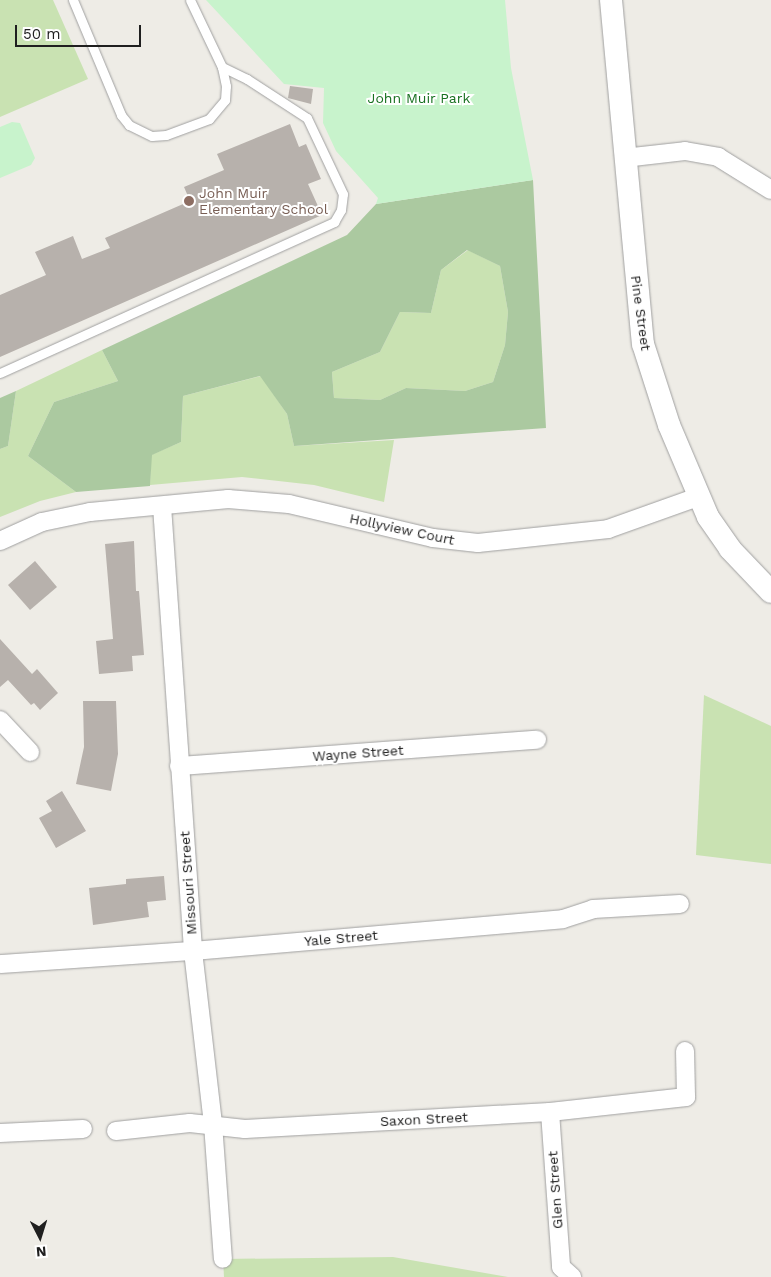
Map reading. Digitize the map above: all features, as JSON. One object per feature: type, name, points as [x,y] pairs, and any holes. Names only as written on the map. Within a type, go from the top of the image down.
[{"type":"street","name":"Pine Street","points":[[611,0],[624,158],[643,344],[669,425],[698,497],[730,549],[771,592]]},
{"type":"street","points":[[624,158],[686,151],[718,157],[771,190]]},
{"type":"street","name":"Hollyview Court","points":[[0,541],[34,525],[90,512],[228,499],[289,504],[433,538],[478,543],[608,529],[698,497]]},
{"type":"street","name":"Missouri Street","points":[[162,506],[193,951],[213,1124],[222,1259]]},
{"type":"street","points":[[0,720],[30,752]]},
{"type":"street","name":"Wayne Street","points":[[179,766],[537,740]]},
{"type":"street","name":"Yale Street","points":[[0,964],[193,951],[563,919],[593,909],[680,904]]},
{"type":"street","name":"Saxon Street","points":[[116,1131],[190,1123],[213,1124],[245,1129],[550,1112],[686,1098],[685,1051]]},
{"type":"street","name":"Glen Street","points":[[550,1112],[566,1272]]},
{"type":"street","points":[[0,1133],[83,1129]]},
{"type":"lane","points":[[73,0],[121,115],[138,130],[152,136],[166,135],[210,119],[225,100],[226,86],[222,67],[190,0]]},
{"type":"lane","points":[[0,373],[334,222],[341,210],[343,194],[307,118],[246,79],[222,67]]},
{"type":"green space","points":[[0,0],[53,0],[88,79],[0,117]]},
{"type":"green space","name":"John Muir Park","points":[[206,0],[505,0],[511,68],[533,180],[376,204],[378,198],[336,151],[323,123],[324,88],[284,84]]},
{"type":"green space","points":[[12,122],[20,123],[35,158],[31,165],[0,178],[0,127]]},
{"type":"green space","points":[[533,180],[546,428],[294,446],[287,414],[260,376],[183,396],[181,442],[152,455],[150,486],[76,492],[28,456],[54,402],[118,381],[102,350],[347,235],[376,204]],"holes":[[[467,250],[500,266],[508,312],[505,345],[493,382],[465,391],[406,388],[380,400],[334,398],[332,372],[380,352],[400,312],[431,313],[441,270]]]},
{"type":"green space","points":[[468,250],[500,266],[508,312],[505,345],[493,382],[465,391],[406,388],[380,400],[334,398],[332,372],[380,352],[400,312],[431,313],[441,270]]},
{"type":"green space","points":[[102,350],[118,381],[54,402],[28,456],[76,492],[40,501],[0,517],[0,449],[8,446],[16,391]]},
{"type":"green space","points":[[261,376],[287,414],[294,446],[394,440],[384,502],[314,485],[242,477],[150,485],[151,455],[181,442],[183,396]]},
{"type":"green space","points":[[16,391],[8,446],[0,449],[0,398]]},
{"type":"green space","points":[[704,695],[771,726],[771,864],[696,855]]},
{"type":"green space","points":[[393,1257],[508,1277],[224,1277],[223,1259]]},
{"type":"building","points":[[290,86],[313,89],[311,104],[288,98]]},
{"type":"building","points":[[290,124],[299,147],[306,144],[321,179],[308,184],[322,215],[0,357],[0,295],[46,275],[35,252],[73,236],[82,259],[110,248],[105,238],[190,201],[184,187],[224,170],[217,154]]},
{"type":"building","points":[[134,541],[136,591],[139,591],[144,655],[132,656],[133,671],[99,674],[96,641],[113,639],[105,544]]},
{"type":"building","points":[[35,561],[57,587],[30,610],[8,585]]},
{"type":"building","points":[[0,639],[32,674],[37,669],[58,693],[40,710],[34,703],[31,705],[8,680],[0,687]]},
{"type":"building","points":[[83,701],[116,701],[118,754],[111,791],[76,784],[84,747]]},
{"type":"building","points":[[62,791],[86,831],[56,848],[39,818],[52,811],[46,801]]},
{"type":"building","points":[[164,876],[166,900],[147,902],[149,917],[93,925],[89,888],[126,884],[126,879]]},
{"type":"place","name":"John Muir Elementary School","points":[[189,201]]}]
